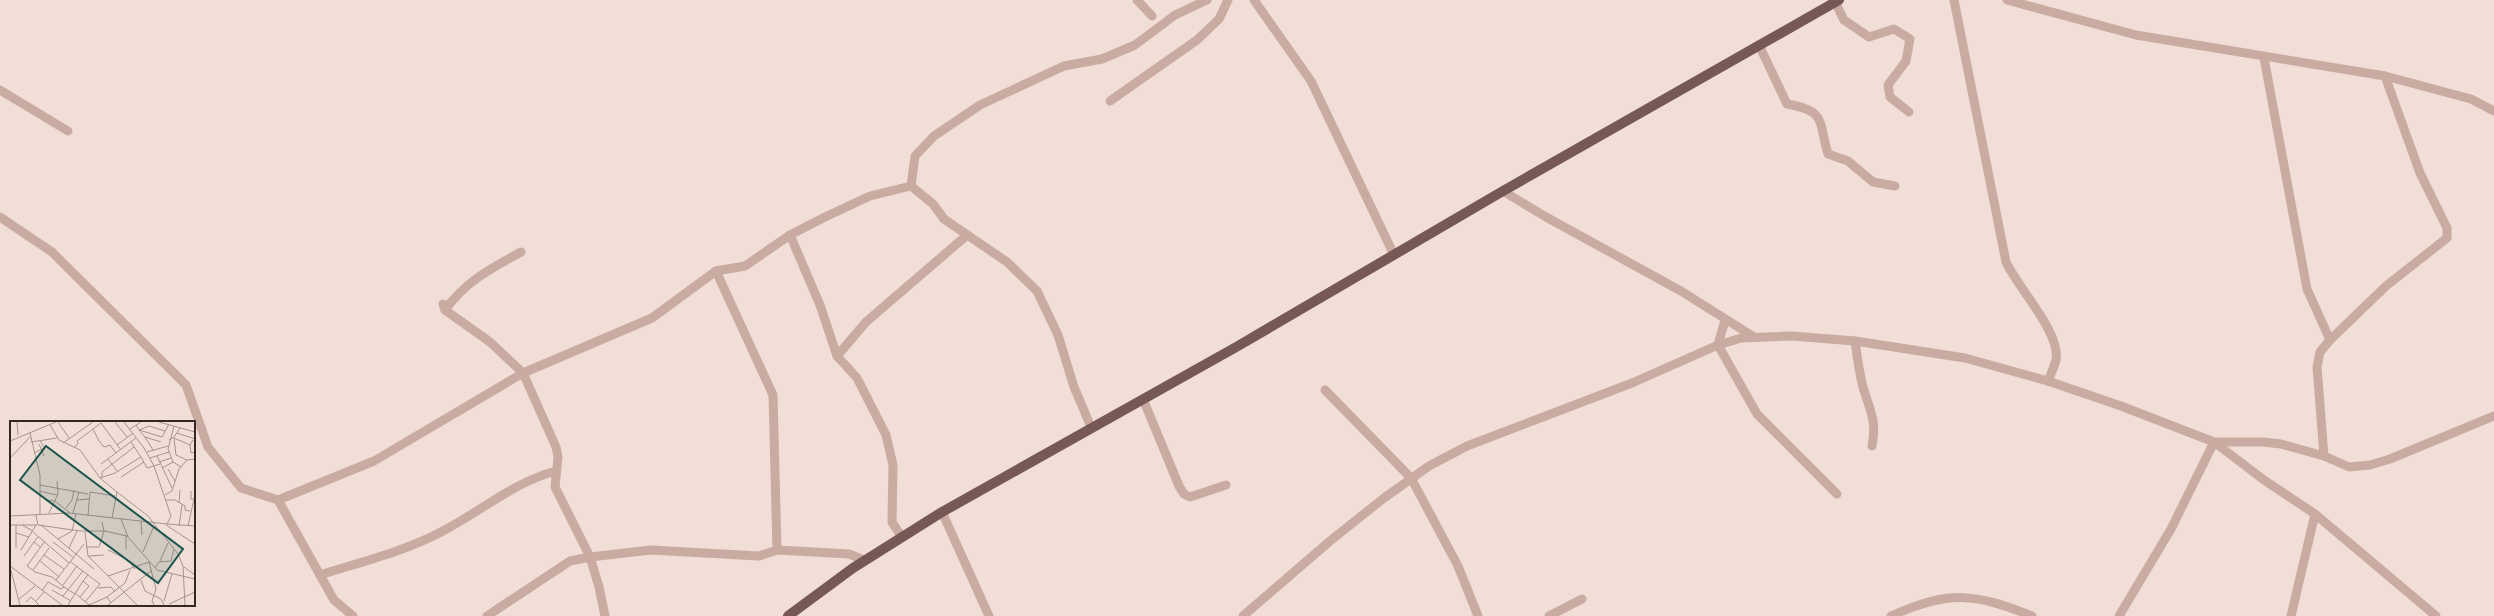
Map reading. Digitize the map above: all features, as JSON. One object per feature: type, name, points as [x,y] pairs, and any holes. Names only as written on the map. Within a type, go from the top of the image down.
[{"type":"main road","points":[[788,616],[864,560],[942,512],[1143,399],[1503,191],[1837,1]]},
{"type":"street","points":[[1137,0],[1152,16]]},
{"type":"street","points":[[911,186],[915,156],[934,136],[980,105],[1064,66],[1102,59],[1135,45],[1175,15],[1208,0]]},
{"type":"street","points":[[1110,101],[1197,40],[1219,19],[1228,0]]},
{"type":"street","points":[[1254,0],[1311,81],[1394,255]]},
{"type":"street","points":[[1954,0],[2006,262],[2013,277],[2051,333],[2056,348],[2056,360],[2048,381]]},
{"type":"street","points":[[2007,0],[2136,35],[2264,58],[2385,76],[2471,99],[2494,111]]},
{"type":"street","points":[[1837,1],[1844,20],[1869,37],[1894,29],[1910,39],[1906,61],[1888,85],[1890,97],[1909,112]]},
{"type":"street","points":[[1759,45],[1788,104],[1809,108],[1820,121],[1828,154],[1848,161],[1873,182],[1895,186]]},
{"type":"street","points":[[2264,58],[2306,289],[2330,340]]},
{"type":"street","points":[[2324,456],[2317,367],[2320,352],[2330,340],[2386,286],[2447,238],[2447,228],[2420,173],[2385,76]]},
{"type":"street","points":[[0,90],[68,131]]},
{"type":"street","points":[[0,217],[52,252],[186,385],[208,447],[241,488],[278,500],[374,461],[523,373],[652,318],[716,271],[745,266],[790,235],[870,196],[911,186]]},
{"type":"street","points":[[911,186],[933,204],[944,219],[966,236],[1007,262],[1037,292],[1058,335],[1074,387],[1091,427]]},
{"type":"street","points":[[1503,191],[1546,217],[1681,291],[1754,337]]},
{"type":"street","points":[[790,235],[820,305],[838,356],[857,378],[886,435],[893,465],[892,522],[902,536]]},
{"type":"street","points":[[838,356],[866,322],[966,236]]},
{"type":"street","points":[[521,252],[482,273],[458,292],[444,307],[490,342],[523,373],[556,447],[558,457],[555,487],[590,557],[600,587],[605,616]]},
{"type":"street","points":[[716,271],[773,395],[777,550]]},
{"type":"street","points":[[1725,320],[1718,345],[1757,414],[1837,494]]},
{"type":"street","points":[[1243,616],[1330,541],[1411,478],[1467,446],[1632,383],[1718,345],[1754,337],[1792,336],[1856,341],[1965,358],[2048,381],[2121,406],[2214,442],[2264,480],[2316,514],[2436,616]]},
{"type":"street","points":[[1856,341],[1863,387],[1874,416],[1875,430],[1872,446]]},
{"type":"street","points":[[1325,390],[1411,478],[1458,566],[1478,616]]},
{"type":"street","points":[[1143,399],[1179,486],[1184,494],[1190,497],[1226,485]]},
{"type":"street","points":[[2214,442],[2263,442],[2324,456],[2349,467],[2370,465],[2390,459],[2494,416]]},
{"type":"street","points":[[2119,616],[2171,529],[2214,442]]},
{"type":"street","points":[[320,574],[391,552],[440,532],[534,477],[556,470]]},
{"type":"street","points":[[278,500],[334,600],[353,616]]},
{"type":"street","points":[[942,512],[989,616]]},
{"type":"street","points":[[2291,616],[2316,514]]},
{"type":"street","points":[[487,616],[570,561],[590,557],[651,550],[759,556],[777,550],[848,554],[864,560]]},
{"type":"street","points":[[1891,616],[1917,604],[1946,597],[1983,599],[2032,616]]},
{"type":"street","points":[[1549,616],[1582,599]]}]
